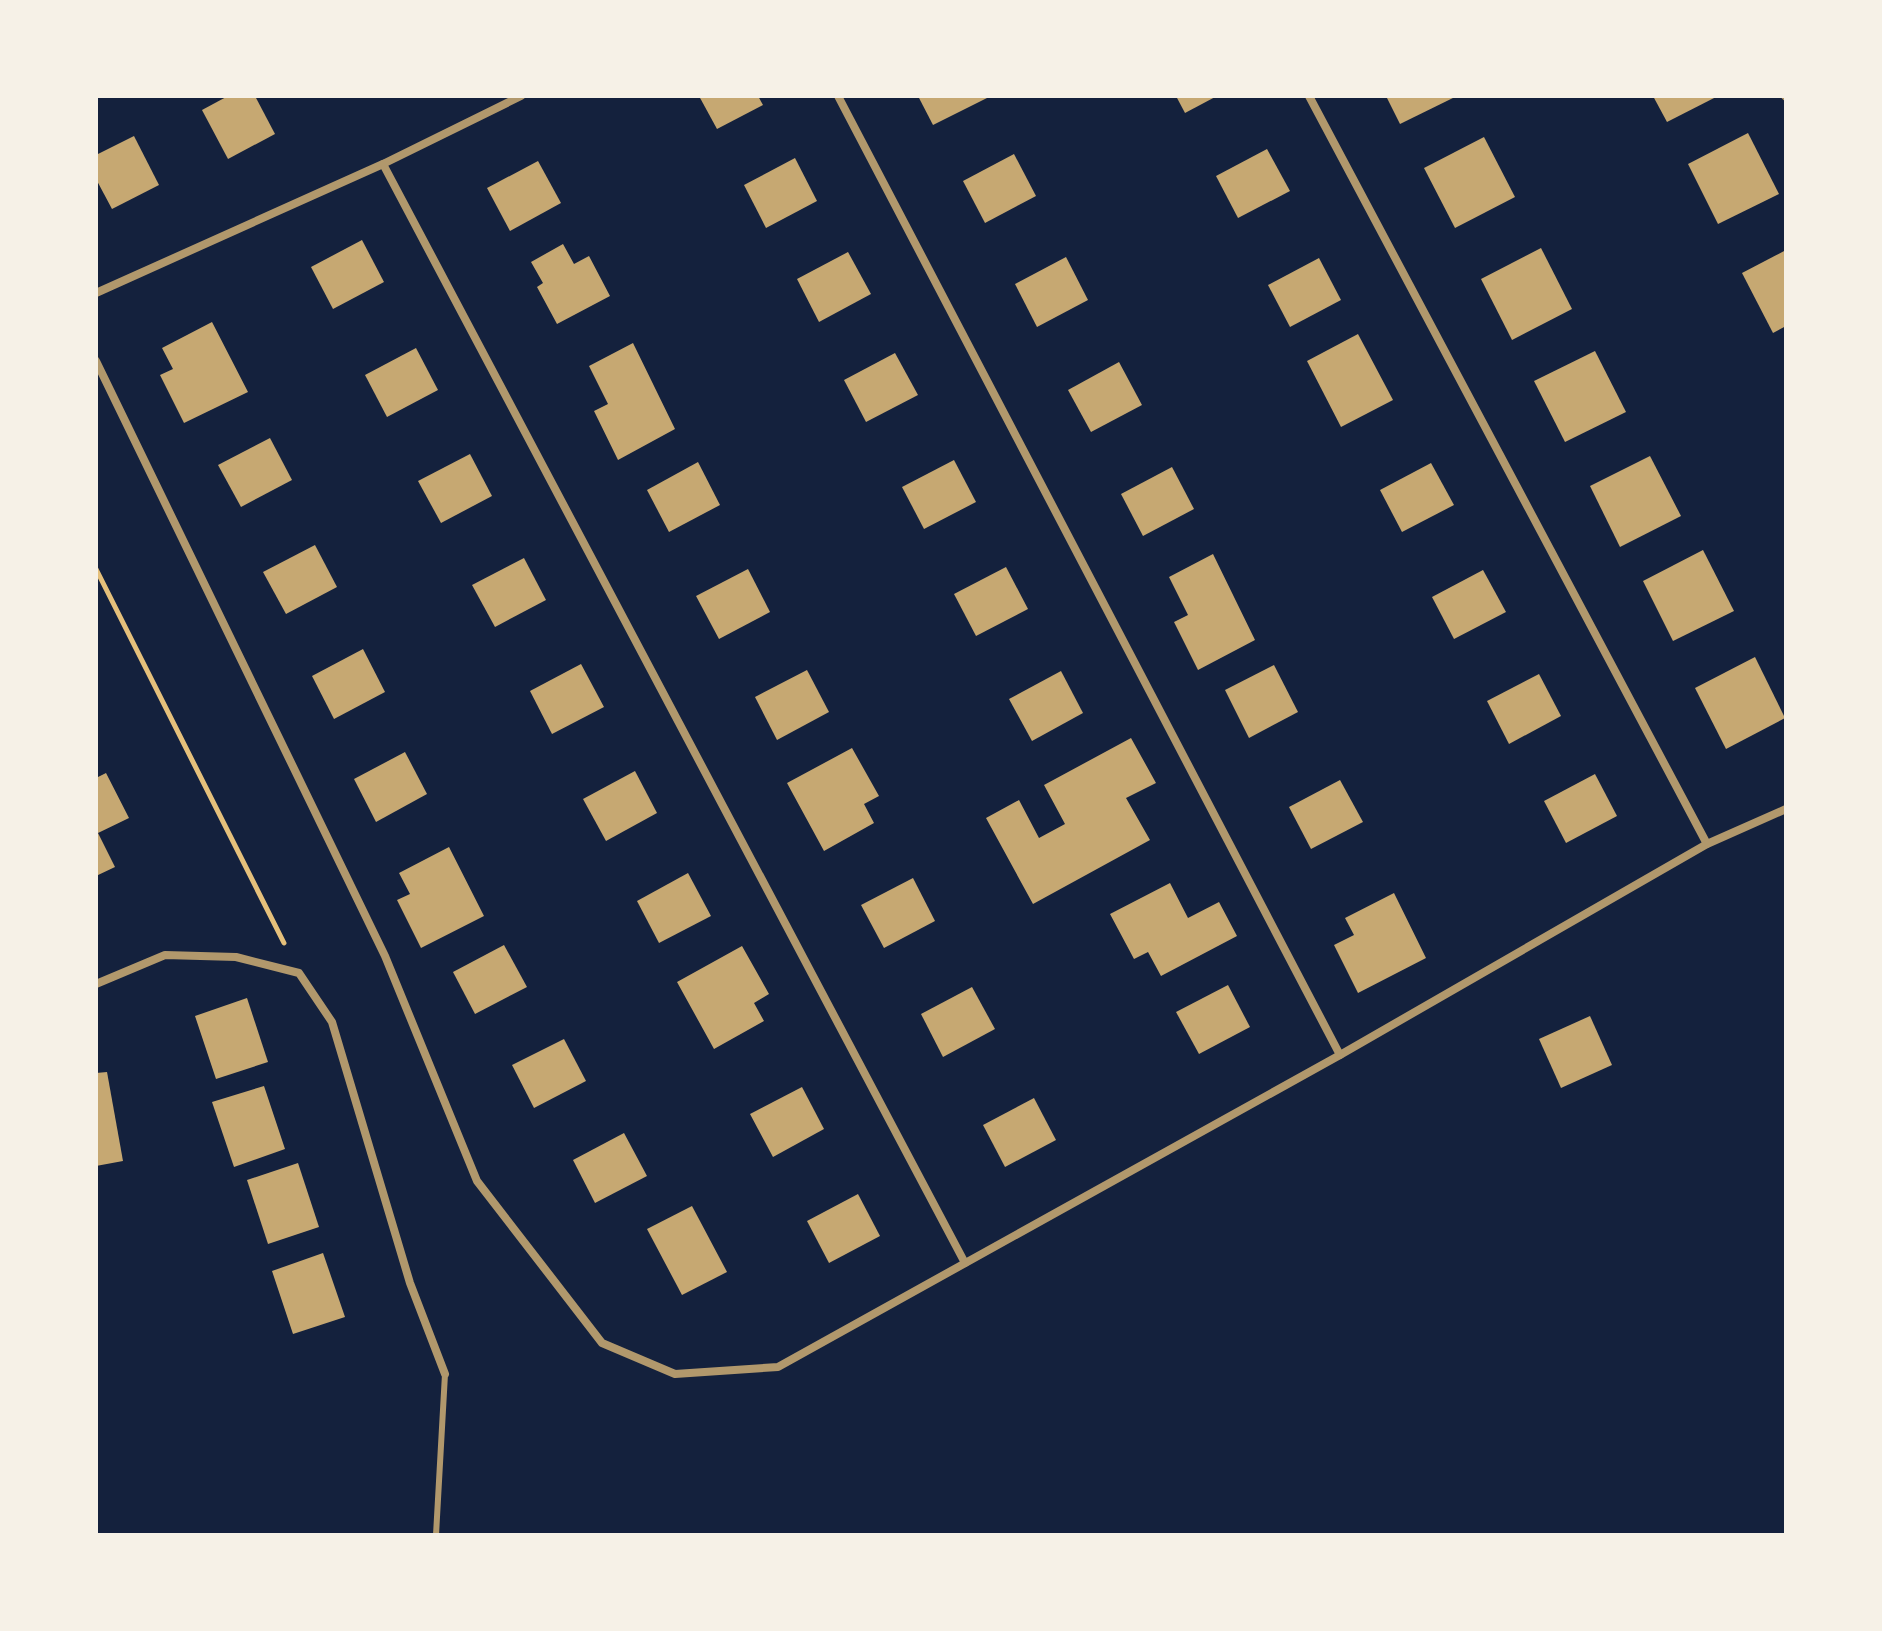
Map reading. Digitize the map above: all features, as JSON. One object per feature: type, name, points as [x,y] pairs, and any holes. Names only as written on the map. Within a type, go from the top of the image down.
[{"type":"street","points":[[96,293],[383,164],[521,96]]},
{"type":"street","points":[[838,96],[1340,1055]]},
{"type":"street","points":[[1309,96],[1707,844]]},
{"type":"street","points":[[383,164],[965,1263]]},
{"type":"street","points":[[96,361],[385,956],[477,1181],[602,1343],[675,1374],[778,1367],[1340,1055],[1707,844],[1786,809]]},
{"type":"street","points":[[96,984],[165,955],[236,957],[299,973],[332,1022],[410,1283],[445,1374]]},
{"type":"lane","points":[[436,1535],[445,1374]]},
{"type":"path","points":[[96,569],[299,973]]},
{"type":"building","points":[[228,96],[255,96],[275,134],[228,159],[202,110]]},
{"type":"building","points":[[699,96],[758,96],[763,105],[717,129]]},
{"type":"building","points":[[918,96],[991,96],[933,125]]},
{"type":"building","points":[[1176,96],[1217,96],[1185,113]]},
{"type":"building","points":[[1386,96],[1457,96],[1400,124]]},
{"type":"building","points":[[1653,96],[1718,96],[1667,122]]},
{"type":"building","points":[[1748,133],[1779,194],[1718,224],[1688,164]]},
{"type":"building","points":[[134,136],[159,185],[112,209],[96,179],[96,155]]},
{"type":"building","points":[[1484,137],[1515,197],[1455,228],[1424,168]]},
{"type":"building","points":[[1267,149],[1290,191],[1238,218],[1216,176]]},
{"type":"building","points":[[1014,154],[1036,196],[985,223],[963,181]]},
{"type":"building","points":[[795,158],[817,201],[766,228],[744,185]]},
{"type":"building","points":[[538,161],[561,203],[510,231],[487,188]]},
{"type":"building","points":[[362,240],[384,282],[333,309],[311,267]]},
{"type":"building","points":[[563,244],[574,264],[589,256],[610,296],[557,324],[537,287],[543,283],[531,262]]},
{"type":"building","points":[[1541,248],[1572,309],[1512,340],[1481,279]]},
{"type":"building","points":[[1786,250],[1786,326],[1773,333],[1742,273]]},
{"type":"building","points":[[848,252],[871,294],[819,322],[797,279]]},
{"type":"building","points":[[1066,257],[1088,300],[1037,327],[1015,284]]},
{"type":"building","points":[[1319,258],[1341,300],[1290,327],[1268,285]]},
{"type":"building","points":[[212,322],[248,392],[184,423],[160,375],[173,369],[162,348]]},
{"type":"building","points":[[1358,334],[1393,400],[1341,427],[1307,361]]},
{"type":"building","points":[[633,343],[675,429],[618,460],[594,411],[608,404],[589,366]]},
{"type":"building","points":[[416,348],[438,390],[387,417],[365,375]]},
{"type":"building","points":[[1595,351],[1626,412],[1565,442],[1534,381]]},
{"type":"building","points":[[895,353],[918,395],[866,422],[844,380]]},
{"type":"building","points":[[1119,362],[1142,405],[1091,432],[1068,390]]},
{"type":"building","points":[[270,438],[292,480],[241,507],[218,465]]},
{"type":"building","points":[[470,454],[492,496],[441,523],[418,481]]},
{"type":"building","points":[[1650,456],[1681,516],[1620,547],[1590,486]]},
{"type":"building","points":[[954,460],[976,502],[924,529],[902,487]]},
{"type":"building","points":[[698,462],[720,505],[669,532],[647,490]]},
{"type":"building","points":[[1431,463],[1454,505],[1402,532],[1380,490]]},
{"type":"building","points":[[1172,467],[1194,509],[1143,536],[1121,494]]},
{"type":"building","points":[[315,545],[337,587],[286,614],[263,572]]},
{"type":"building","points":[[1703,550],[1734,611],[1673,641],[1643,581]]},
{"type":"building","points":[[1213,554],[1255,640],[1198,670],[1174,622],[1188,615],[1169,577]]},
{"type":"building","points":[[524,558],[546,600],[495,627],[472,585]]},
{"type":"building","points":[[1006,567],[1028,609],[976,636],[954,594]]},
{"type":"building","points":[[748,569],[770,612],[719,639],[696,596]]},
{"type":"building","points":[[1483,570],[1506,612],[1454,639],[1432,597]]},
{"type":"building","points":[[363,649],[385,692],[334,719],[312,676]]},
{"type":"building","points":[[1755,657],[1785,718],[1726,749],[1695,688]]},
{"type":"building","points":[[581,664],[604,707],[552,734],[530,691]]},
{"type":"building","points":[[1274,665],[1298,712],[1249,738],[1225,690]]},
{"type":"building","points":[[807,670],[829,712],[777,740],[755,697]]},
{"type":"building","points":[[1061,671],[1083,713],[1032,741],[1009,699]]},
{"type":"building","points":[[1539,674],[1561,716],[1509,744],[1487,701]]},
{"type":"building","points":[[1131,738],[1156,783],[1126,798],[1150,840],[1033,904],[986,818],[1019,800],[1039,838],[1065,824],[1044,785]]},
{"type":"building","points":[[852,748],[879,796],[864,804],[874,823],[824,851],[787,783]]},
{"type":"building","points":[[405,752],[427,794],[376,822],[354,779]]},
{"type":"building","points":[[635,771],[657,813],[606,841],[583,799]]},
{"type":"building","points":[[106,773],[129,818],[98,833],[115,867],[96,876],[96,778]]},
{"type":"building","points":[[1595,774],[1617,816],[1566,843],[1544,801]]},
{"type":"building","points":[[1340,780],[1363,822],[1311,849],[1289,807]]},
{"type":"building","points":[[449,847],[484,916],[421,948],[397,900],[410,894],[399,873]]},
{"type":"building","points":[[688,873],[711,916],[659,943],[637,901]]},
{"type":"building","points":[[913,878],[935,921],[884,948],[861,905]]},
{"type":"building","points":[[1170,883],[1188,918],[1219,902],[1237,936],[1161,976],[1148,952],[1134,959],[1110,914]]},
{"type":"building","points":[[1394,893],[1426,958],[1358,993],[1334,945],[1354,935],[1345,918]]},
{"type":"building","points":[[504,945],[527,987],[475,1014],[453,972]]},
{"type":"building","points":[[742,946],[769,994],[754,1003],[764,1021],[714,1049],[677,982]]},
{"type":"building","points":[[1228,985],[1250,1027],[1199,1054],[1176,1012]]},
{"type":"building","points":[[972,987],[995,1029],[943,1057],[921,1014]]},
{"type":"building","points":[[247,998],[268,1062],[216,1079],[195,1016]]},
{"type":"building","points":[[1590,1016],[1612,1065],[1561,1088],[1539,1039]]},
{"type":"building","points":[[564,1039],[586,1081],[534,1108],[512,1065]]},
{"type":"building","points":[[107,1072],[123,1161],[96,1166],[96,1073]]},
{"type":"building","points":[[264,1086],[285,1149],[234,1167],[212,1102]]},
{"type":"building","points":[[802,1087],[824,1129],[773,1157],[750,1114]]},
{"type":"building","points":[[1034,1098],[1056,1140],[1005,1167],[983,1125]]},
{"type":"building","points":[[624,1133],[647,1176],[595,1203],[573,1160]]},
{"type":"building","points":[[298,1163],[319,1227],[268,1244],[247,1180]]},
{"type":"building","points":[[858,1194],[880,1236],[829,1263],[807,1221]]},
{"type":"building","points":[[692,1206],[727,1272],[682,1295],[647,1229]]},
{"type":"building","points":[[323,1253],[345,1317],[293,1334],[272,1271]]}]
